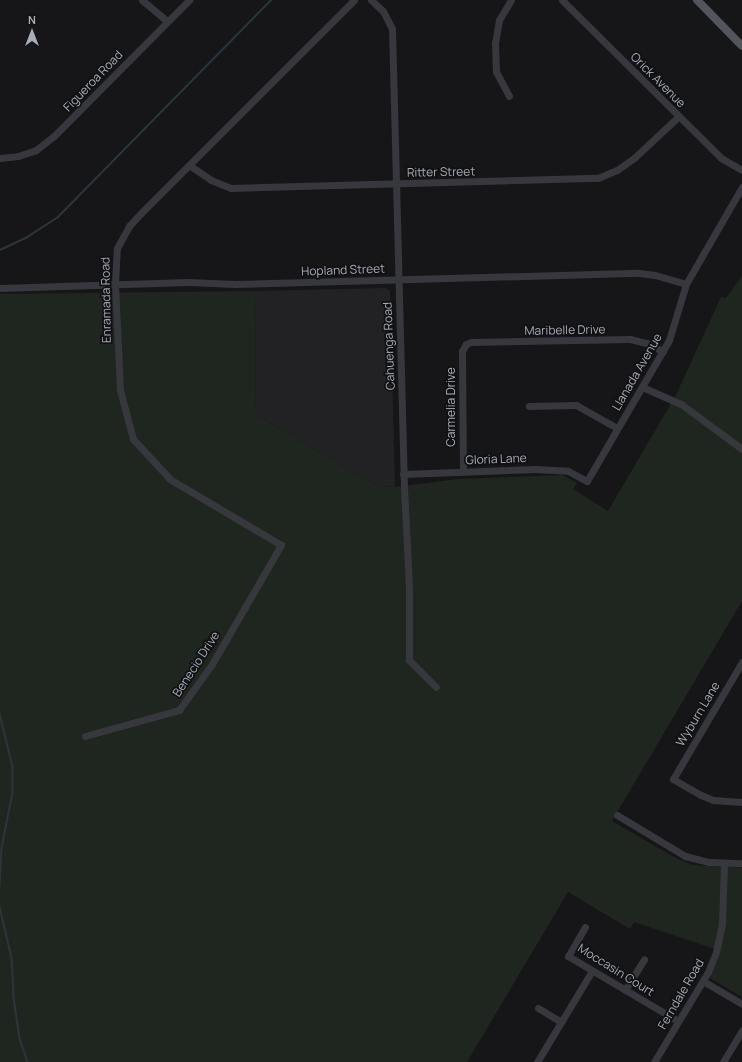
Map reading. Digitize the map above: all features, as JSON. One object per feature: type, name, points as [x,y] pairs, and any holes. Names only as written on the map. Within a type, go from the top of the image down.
[{"type":"main road","points":[[697,0],[742,46]]},
{"type":"street","points":[[142,0],[167,21]]},
{"type":"street","name":"Figueroa Road","points":[[0,158],[18,156],[36,150],[54,136],[167,21],[190,0]]},
{"type":"street","name":"Enramada Road","points":[[281,545],[170,479],[133,439],[120,390],[115,284],[117,248],[133,222],[354,0]]},
{"type":"street","name":"Cahuenga Road","points":[[371,0],[383,11],[392,29],[403,474],[409,587],[409,660],[436,687]]},
{"type":"street","points":[[509,96],[496,72],[495,43],[499,20],[511,0]]},
{"type":"street","name":"Orick Avenue","points":[[562,0],[678,117],[721,158],[742,170]]},
{"type":"street","name":"Ritter Street","points":[[190,164],[211,180],[231,188],[598,178],[617,170],[634,158],[678,117]]},
{"type":"street","name":"Llanada Avenue","points":[[587,481],[663,352],[669,340],[686,284],[742,187]]},
{"type":"street","name":"Hopland Street","points":[[0,288],[188,282],[235,284],[638,273],[655,275],[686,284]]},
{"type":"street","name":"Maribelle Drive","points":[[466,344],[471,342],[630,340],[650,344],[663,352]]},
{"type":"street","name":"Carmelia Drive","points":[[463,470],[462,351],[466,344]]},
{"type":"street","points":[[642,387],[681,404],[742,448]]},
{"type":"street","points":[[529,406],[576,405],[617,428]]},
{"type":"street","name":"Gloria Lane","points":[[403,474],[463,470],[557,470],[568,471],[587,481]]},
{"type":"street","name":"Benecio Drive","points":[[85,736],[179,710],[212,664],[281,545]]},
{"type":"street","name":"Wyburn Lane","points":[[742,662],[672,778],[701,795],[713,800],[742,802]]},
{"type":"street","points":[[617,815],[685,856],[703,861],[742,863]]},
{"type":"street","name":"Ferndale Road","points":[[654,1062],[714,958],[721,933],[724,863]]},
{"type":"street","name":"Moccasin Court","points":[[585,927],[568,956],[678,1022]]},
{"type":"street","points":[[625,990],[644,959]]},
{"type":"street","points":[[537,1062],[592,970]]},
{"type":"street","points":[[702,981],[742,1004]]},
{"type":"street","points":[[538,1008],[561,1022]]},
{"type":"street","points":[[723,1062],[742,1030]]},
{"type":"shaded area","points":[[742,276],[742,601],[612,821],[672,856],[692,865],[742,868],[742,997],[710,978],[721,951],[634,922],[630,929],[568,892],[467,1062],[0,1062],[0,294],[256,291],[255,414],[377,486],[395,487],[458,479],[563,475],[577,483],[573,489],[608,511],[676,395],[721,297],[726,298]]},
{"type":"shaded area","points":[[386,288],[390,291],[395,487],[377,486],[255,414],[256,291]]},
{"type":"waterway","points":[[0,250],[26,238],[58,217],[271,0]]},
{"type":"waterway","points":[[0,714],[13,767],[13,793],[2,848],[0,887]]},
{"type":"waterway","points":[[0,907],[12,958],[14,997],[20,1039],[28,1062]]}]
